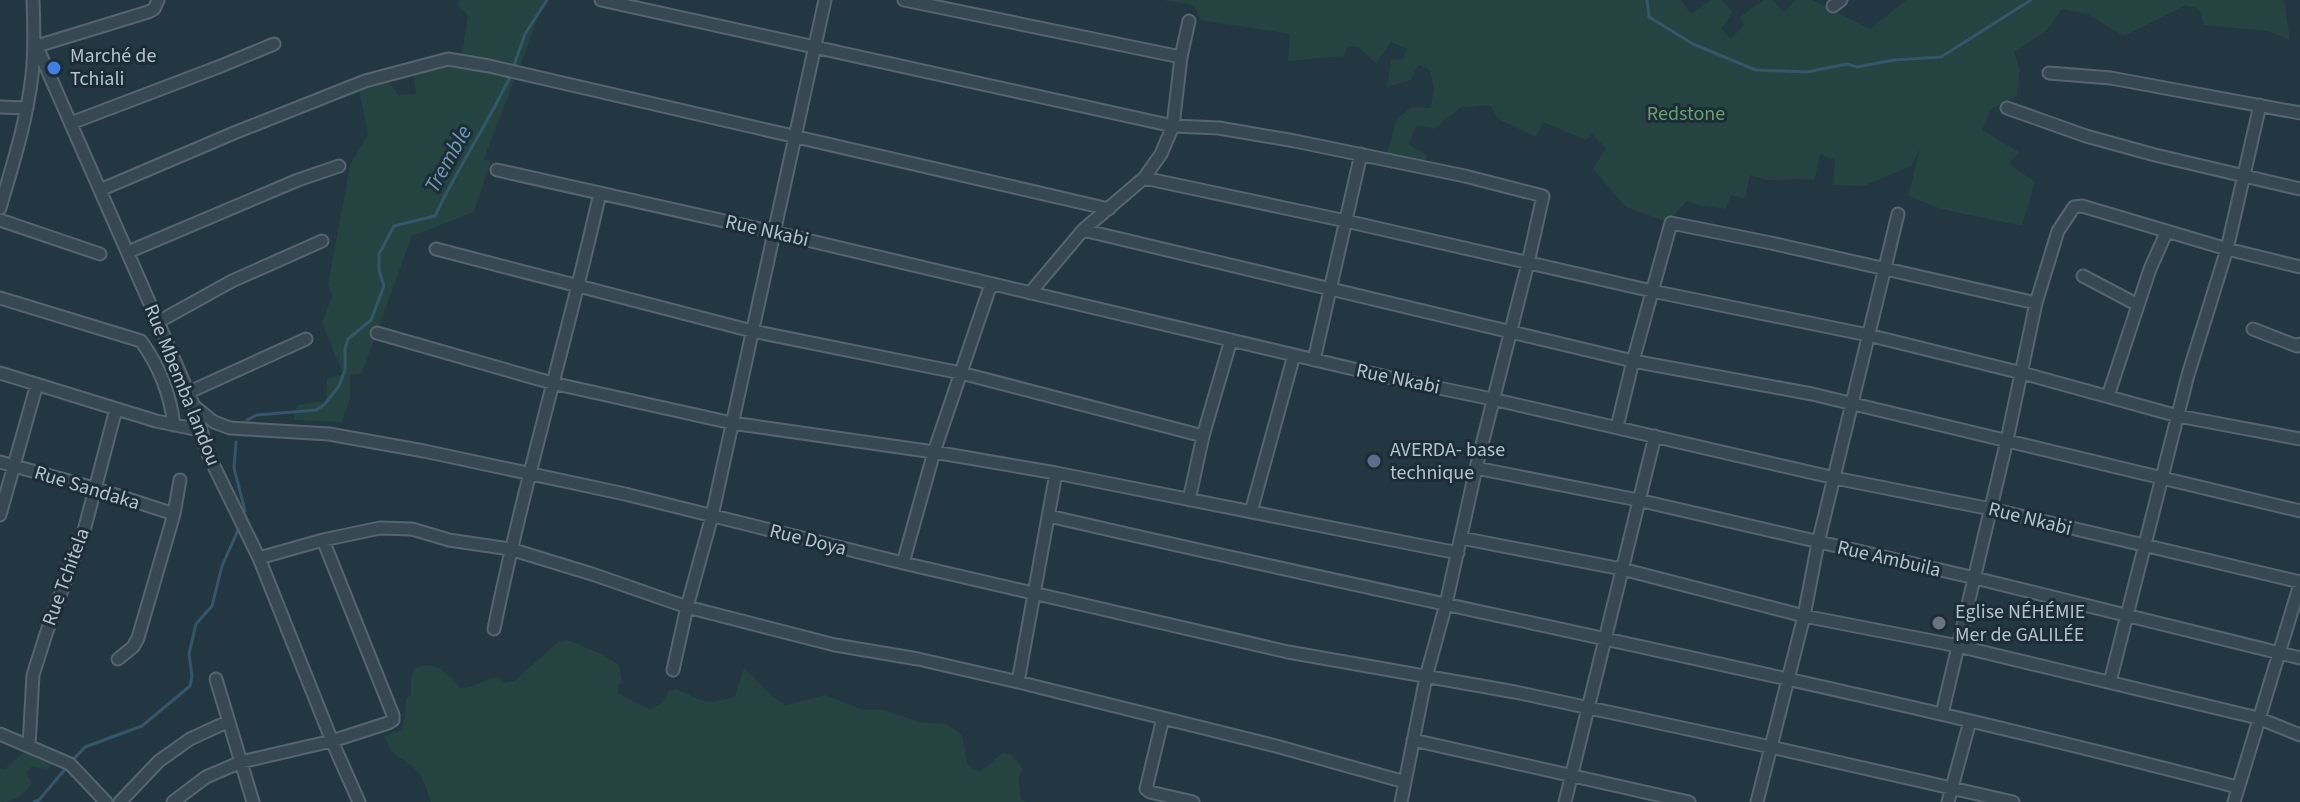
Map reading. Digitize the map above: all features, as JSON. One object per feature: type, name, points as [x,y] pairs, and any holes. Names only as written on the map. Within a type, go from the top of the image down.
[{"type":"street","points":[[0,208],[27,108],[36,43],[33,0]]},
{"type":"street","points":[[36,43],[148,12],[154,9],[158,0]]},
{"type":"street","points":[[601,0],[1173,126],[1219,128],[1361,154],[1541,194],[1543,198],[1528,263],[1492,399],[1446,604],[1426,677],[1401,802]]},
{"type":"street","points":[[673,670],[712,516],[825,0]]},
{"type":"street","points":[[904,0],[1181,57]]},
{"type":"street","points":[[1030,293],[1083,230],[1144,178],[1168,141],[1189,21]]},
{"type":"street","name":"Rue Mbemba landou","points":[[36,43],[194,406],[208,454],[259,558],[359,802]]},
{"type":"street","points":[[71,123],[274,44]]},
{"type":"street","points":[[100,190],[365,81],[448,59],[1109,209]]},
{"type":"street","points":[[2049,73],[2111,78],[2300,113]]},
{"type":"street","points":[[2110,682],[2196,345],[2227,249],[2260,105]]},
{"type":"street","points":[[0,107],[27,108]]},
{"type":"street","points":[[2007,108],[2086,136],[2300,189]]},
{"type":"street","points":[[1314,360],[1361,154]]},
{"type":"street","points":[[128,252],[298,180],[339,166]]},
{"type":"street","name":"Rue Nkabi","points":[[497,170],[1314,360],[1835,478],[1991,509],[2300,583]]},
{"type":"street","points":[[1144,178],[1652,291],[1868,335],[2178,416],[2300,439]]},
{"type":"street","points":[[494,629],[510,549],[600,193]]},
{"type":"street","points":[[1942,714],[2036,303],[2058,231],[2074,207],[2082,206],[2300,267]]},
{"type":"street","points":[[1757,802],[1898,214]]},
{"type":"street","points":[[0,220],[100,254]]},
{"type":"street","points":[[1617,427],[1672,223],[2036,303]]},
{"type":"street","points":[[1083,230],[1633,361],[1785,389],[2300,511]]},
{"type":"street","points":[[2108,396],[2167,231]]},
{"type":"street","points":[[158,322],[232,281],[322,241]]},
{"type":"street","points":[[436,249],[752,331],[961,373],[1203,436]]},
{"type":"street","points":[[2083,276],[2138,305]]},
{"type":"street","points":[[903,563],[934,452],[991,284]]},
{"type":"street","points":[[0,298],[141,341],[161,373],[174,425]]},
{"type":"street","points":[[2253,329],[2297,346],[2300,344]]},
{"type":"street","points":[[377,333],[552,383],[732,423],[1056,473],[1458,553]]},
{"type":"street","points":[[187,393],[306,339]]},
{"type":"street","points":[[1189,500],[1203,436],[1231,340]]},
{"type":"street","points":[[1251,512],[1294,355]]},
{"type":"street","points":[[0,373],[116,409],[199,430]]},
{"type":"street","points":[[0,515],[37,384]]},
{"type":"street","name":"Rue Doya","points":[[194,406],[214,422],[230,428],[368,440],[625,494],[903,563],[1288,652],[1515,692],[2013,802]]},
{"type":"street","name":"Rue Tchitela","points":[[29,746],[33,675],[78,551],[116,409]]},
{"type":"street","points":[[1565,802],[1655,436]]},
{"type":"street","name":"Rue Sandaka","points":[[0,462],[174,514]]},
{"type":"street","name":"Rue Ambuila","points":[[1476,468],[1638,500],[2300,658]]},
{"type":"street","points":[[1018,682],[1056,473]]},
{"type":"street","points":[[118,659],[133,647],[138,638],[174,514],[180,480]]},
{"type":"street","points":[[1049,516],[1288,572],[1788,678],[2237,787]]},
{"type":"street","points":[[259,558],[323,540],[387,527],[412,529],[449,540],[510,549],[687,607],[835,645],[918,659],[1018,682],[1405,782]]},
{"type":"street","points":[[1461,538],[1622,569],[1804,616],[1958,646],[2258,718],[2300,735]]},
{"type":"street","points":[[173,802],[206,777],[241,762],[393,720],[323,540]]},
{"type":"street","points":[[2234,802],[2300,583]]},
{"type":"street","points":[[216,679],[253,802]]},
{"type":"street","points":[[1163,718],[1146,789],[1193,802]]},
{"type":"street","points":[[1948,802],[1970,721]]},
{"type":"street","points":[[120,802],[159,761],[190,739],[227,722]]},
{"type":"street","points":[[0,734],[70,764],[106,802]]},
{"type":"street","points":[[1413,740],[1689,802]]},
{"type":"green space","points":[[459,0],[545,0],[484,159],[491,161],[474,212],[412,236],[362,373],[350,375],[350,399],[342,422],[294,420],[297,405],[326,401],[327,379],[343,374],[322,323],[332,296],[328,284],[350,165],[368,134],[359,90],[388,80],[398,95],[416,94],[413,68],[462,54],[468,15],[458,6]]},
{"type":"green space","name":"Redstone","points":[[1163,0],[1681,0],[1691,14],[1711,0],[1722,0],[1733,12],[1721,29],[1731,39],[1744,25],[1740,17],[1764,0],[1773,0],[1784,12],[1795,0],[1813,0],[1870,29],[1906,0],[2284,0],[2290,40],[2267,31],[2204,25],[2199,9],[2186,5],[2124,36],[2087,14],[2062,9],[2047,30],[2014,52],[2020,70],[2017,96],[1991,109],[1982,130],[2019,152],[2009,164],[2035,182],[2022,226],[1941,209],[1908,196],[1920,149],[1911,166],[1863,186],[1833,185],[1835,160],[1820,154],[1815,179],[1767,180],[1750,175],[1745,199],[1731,195],[1726,209],[1687,201],[1667,222],[1626,207],[1593,169],[1606,148],[1592,134],[1586,140],[1543,122],[1536,137],[1498,119],[1491,106],[1462,106],[1434,129],[1417,126],[1408,144],[1427,155],[1425,168],[1395,160],[1387,153],[1397,119],[1412,107],[1431,108],[1434,88],[1430,70],[1418,65],[1411,80],[1387,87],[1391,60],[1403,59],[1407,49],[1391,42],[1376,63],[1358,47],[1348,46],[1344,56],[1288,61],[1290,34],[1201,20],[1193,5]]},
{"type":"green space","points":[[567,640],[602,654],[619,665],[622,683],[618,684],[618,694],[650,710],[665,700],[668,691],[677,689],[711,702],[735,696],[744,668],[786,705],[825,695],[864,710],[884,710],[919,722],[946,724],[962,735],[967,763],[973,770],[981,771],[1003,753],[1012,755],[1023,769],[1019,779],[1021,799],[1026,802],[431,802],[417,771],[393,753],[384,736],[401,730],[406,698],[411,695],[414,669],[434,666],[446,672],[460,688],[498,677],[505,683],[514,681],[558,642]]},
{"type":"green space","points":[[24,752],[53,761],[48,769],[31,767],[26,774],[32,782],[26,791],[19,797],[0,802],[0,768],[5,769]]},
{"type":"waterway","name":"Tremble","points":[[513,68],[525,34],[547,0]]},
{"type":"waterway","points":[[1647,0],[1649,17],[1693,44],[1756,70],[1807,72],[1847,64],[1857,67],[1894,60],[1941,57],[2031,0]]},
{"type":"waterway","name":"Tremble","points":[[247,420],[257,415],[316,410],[339,386],[345,370],[348,339],[371,320],[384,286],[379,270],[379,254],[394,226],[435,216],[511,75]]},
{"type":"waterway","name":"Tremble","points":[[236,442],[234,468],[245,511]]},
{"type":"waterway","name":"Tremble","points":[[71,762],[85,747],[142,726],[190,686],[189,654],[196,624],[212,606],[222,566],[240,526]]},
{"type":"waterway","name":"Tremble","points":[[34,802],[66,768]]},
{"type":"place","name":"Marché de Tchiali","points":[[54,68]]},
{"type":"place","name":"AVERDA- base technique","points":[[1374,461]]},
{"type":"place","name":"Eglise NÉHÉMIE Mer de GALILÉE","points":[[1939,623]]}]
